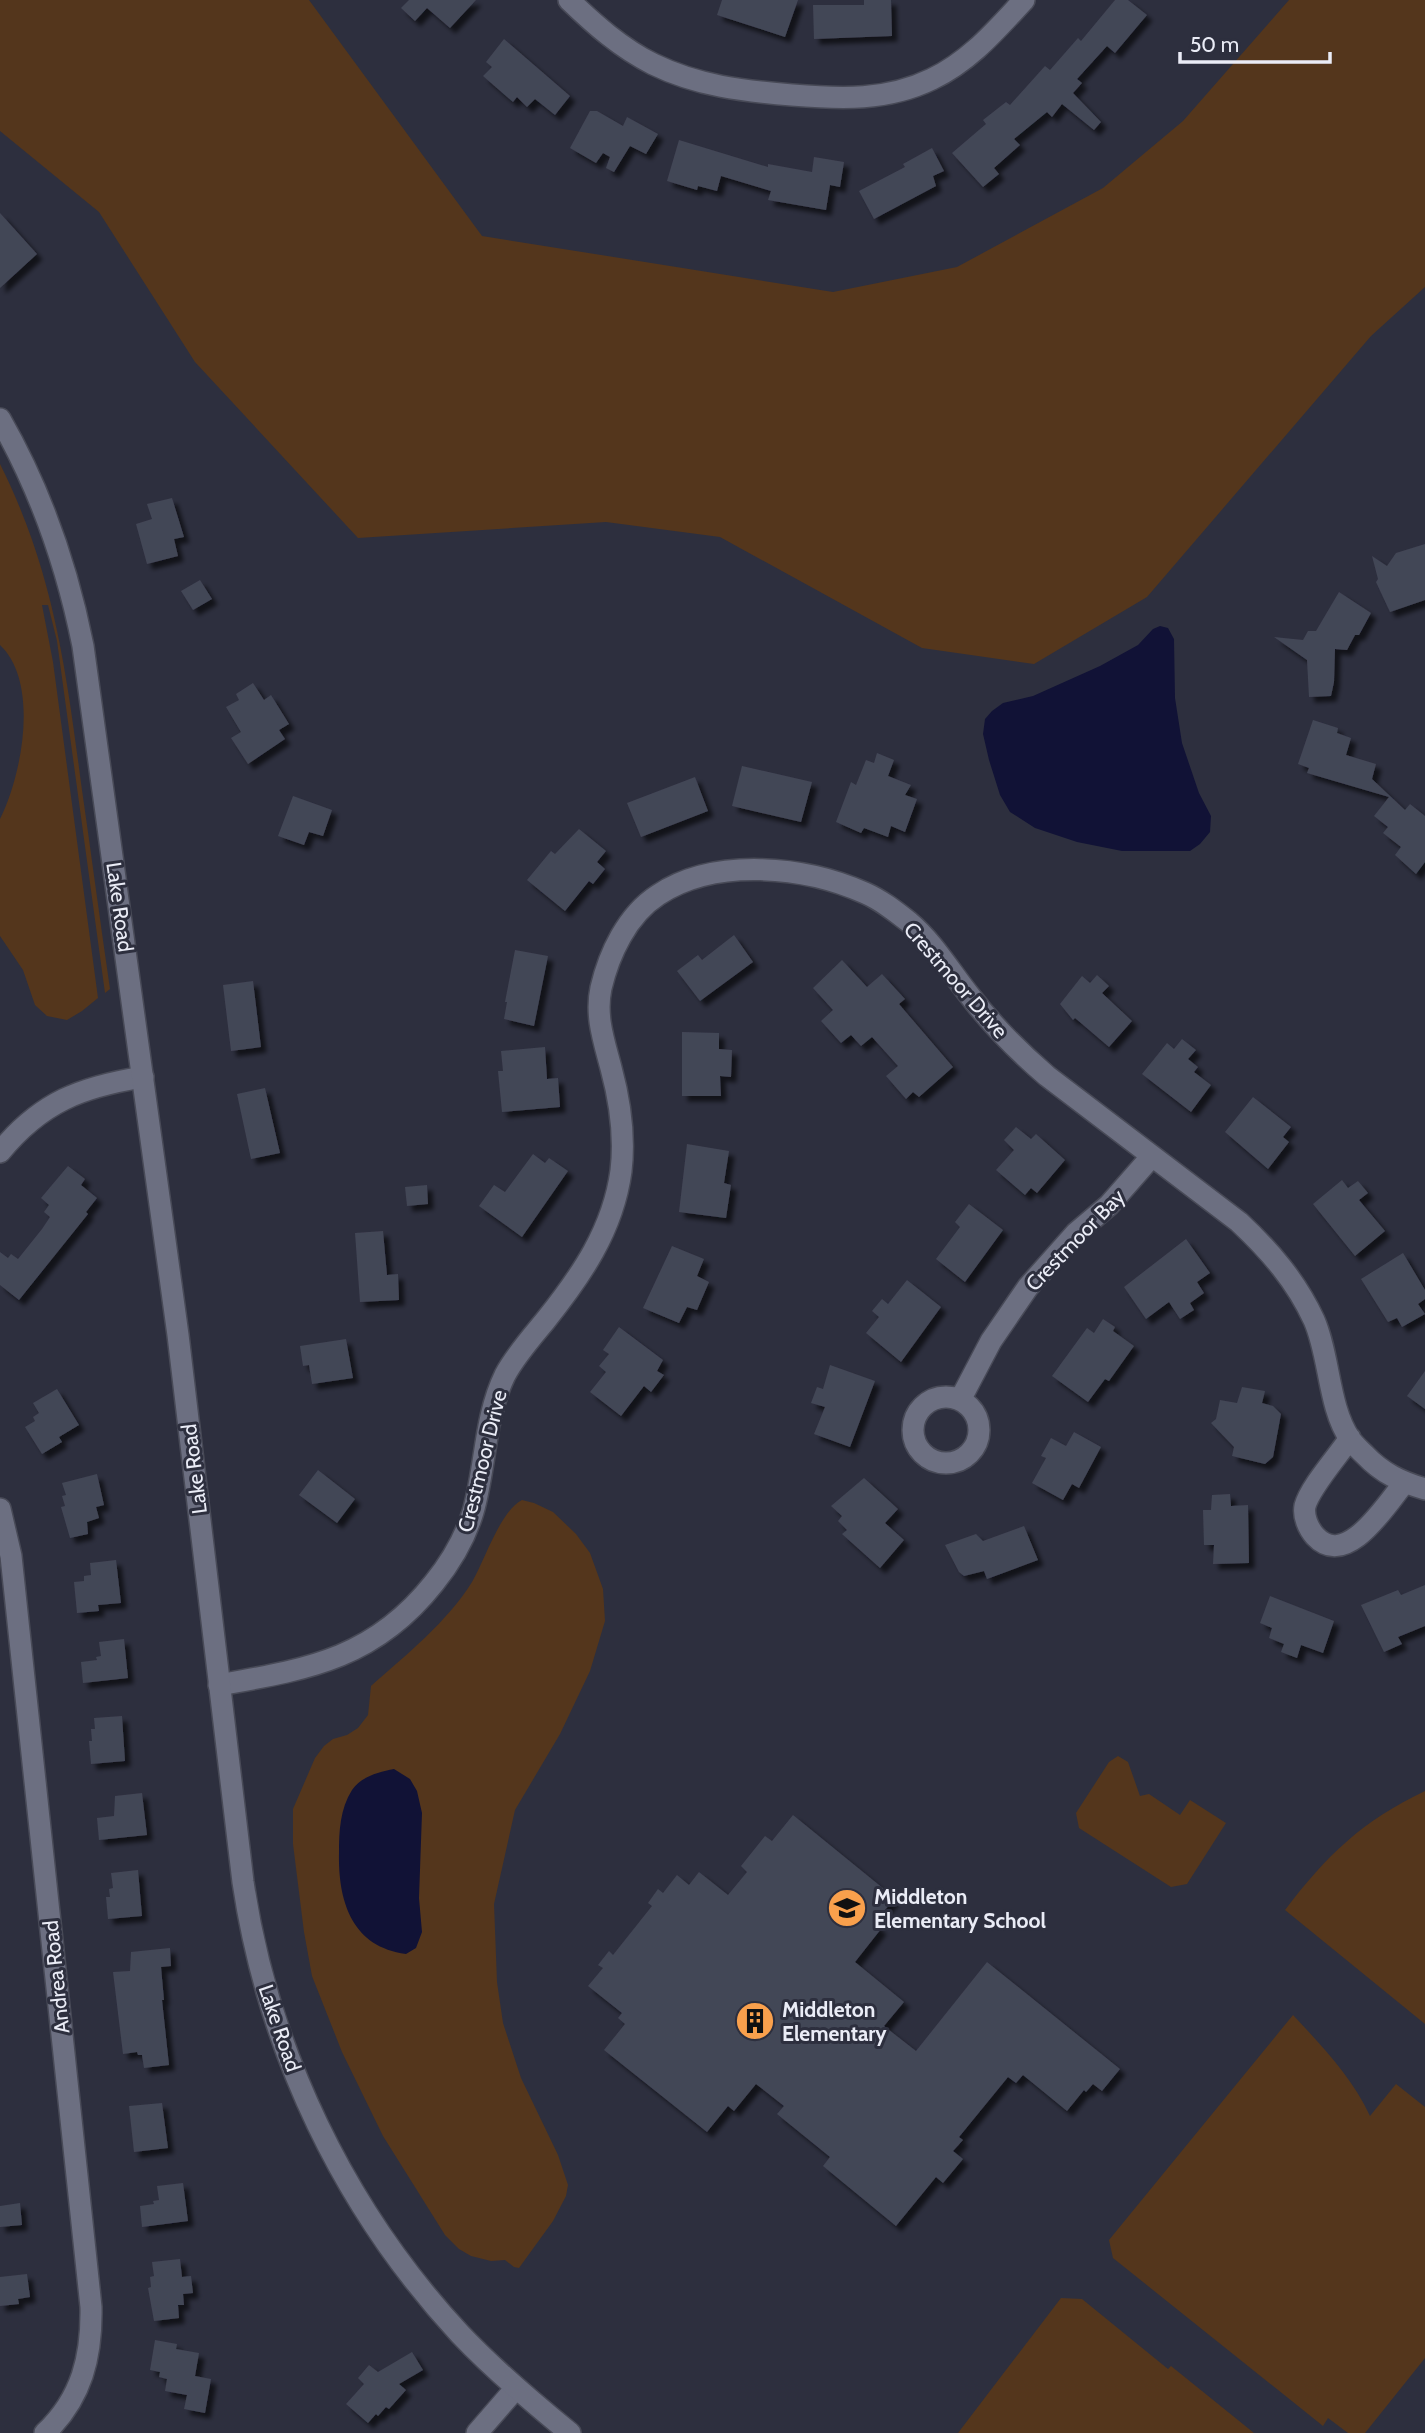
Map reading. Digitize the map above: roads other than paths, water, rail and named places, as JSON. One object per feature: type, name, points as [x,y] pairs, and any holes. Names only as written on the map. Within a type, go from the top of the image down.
[{"type":"street","points":[[569,0],[622,46],[652,64],[684,78],[746,92],[840,99],[903,91],[960,64],[985,42],[1024,0]]},
{"type":"street","name":"Lake Road","points":[[0,419],[47,520],[69,584],[79,629],[178,1335],[239,1855],[253,1936],[272,2009],[299,2085],[346,2180],[390,2248],[452,2325],[516,2388],[570,2433]]},
{"type":"street","name":"Crestmoor Drive","points":[[219,1685],[298,1671],[354,1651],[402,1617],[424,1595],[462,1541],[473,1512],[489,1424],[502,1384],[514,1361],[590,1260],[615,1201],[621,1169],[622,1134],[616,1091],[599,1017],[600,994],[606,970],[617,944],[633,918],[656,896],[683,881],[712,874],[746,870],[809,876],[867,894],[912,925],[931,944],[979,1008],[1021,1053],[1058,1085],[1240,1222],[1285,1270],[1315,1322],[1338,1409],[1350,1438],[1383,1471],[1404,1483],[1425,1489]]},
{"type":"street","points":[[0,1152],[29,1121],[61,1100],[89,1088],[143,1077]]},
{"type":"street","name":"Crestmoor Bay","points":[[960,1400],[991,1341],[1028,1287],[1068,1241],[1109,1205],[1152,1156]]},
{"type":"street","points":[[1350,1438],[1308,1496],[1304,1509],[1307,1524],[1316,1537],[1328,1545],[1342,1545],[1356,1540],[1404,1483]]},
{"type":"street","name":"Andrea Road","points":[[0,1508],[11,1556],[91,2306],[91,2342],[84,2374],[72,2401],[45,2433]]},
{"type":"street","points":[[477,2433],[516,2388]]},
{"type":"place","name":"Middleton Elementary School","points":[[847,1908]]},
{"type":"place","name":"Middleton Elementary","points":[[755,2021]]}]
